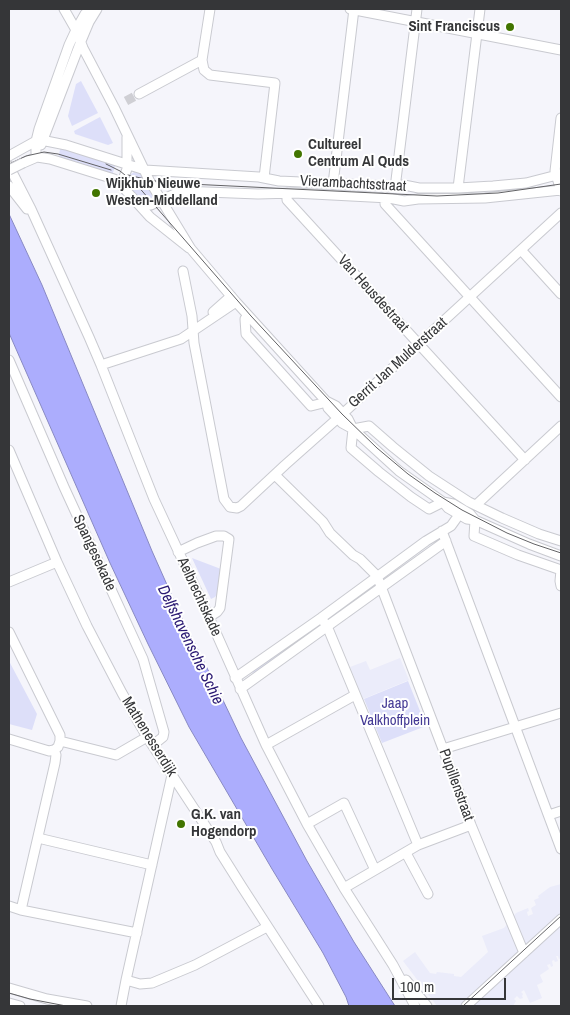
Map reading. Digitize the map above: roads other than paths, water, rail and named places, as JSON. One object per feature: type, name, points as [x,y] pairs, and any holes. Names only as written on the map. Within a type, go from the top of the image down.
[{"type":"street","points":[[64,9],[145,170],[192,250],[248,316],[326,401],[328,408],[340,416],[346,426],[399,470],[443,502],[448,508],[461,512],[467,519],[475,520],[561,556]]},
{"type":"street","points":[[37,157],[40,141],[39,129],[76,30],[85,14],[91,9]]},
{"type":"street","points":[[13,153],[40,141],[89,22],[97,9]]},
{"type":"street","points":[[210,9],[202,60],[204,70],[210,75],[275,83],[264,178]]},
{"type":"street","points":[[332,184],[353,9],[561,50]]},
{"type":"street","points":[[397,186],[396,180],[417,9]]},
{"type":"street","points":[[458,188],[480,9]]},
{"type":"street","points":[[139,94],[202,60]]},
{"type":"street","points":[[561,118],[555,170],[559,174],[561,190]]},
{"type":"street","points":[[121,185],[126,174],[127,134]]},
{"type":"street","name":"Vierambachtsstraat","points":[[40,141],[66,145],[145,170],[332,184],[458,188],[511,185],[559,174]]},
{"type":"street","points":[[9,168],[37,157],[50,159],[114,179],[150,217],[192,250]]},
{"type":"street","name":"Aelbrechtskade","points":[[9,168],[67,287],[101,365],[154,499],[266,745],[307,824],[344,888],[393,965],[415,1006]]},
{"type":"street","name":"Aelbrechtskade","points":[[9,186],[33,216]]},
{"type":"street","name":"Vierambachtsstraat","points":[[140,205],[150,205],[182,191],[258,194],[287,193],[385,201],[478,199],[561,190]]},
{"type":"street","name":"Van Heusdestraat","points":[[287,193],[287,200],[525,460]]},
{"type":"street","points":[[385,201],[561,397]]},
{"type":"street","name":"Gerrit Jan Mulderstraat","points":[[193,331],[224,498],[228,505],[232,508],[237,508],[561,213]]},
{"type":"street","points":[[521,250],[561,294]]},
{"type":"street","points":[[183,271],[193,331]]},
{"type":"street","points":[[101,365],[181,340],[233,299]]},
{"type":"street","points":[[248,316],[245,319],[246,334],[311,406],[326,401]]},
{"type":"street","name":"Spangesekade","points":[[9,362],[143,659],[164,732],[163,737],[153,745]]},
{"type":"street","points":[[353,430],[369,426],[393,448],[429,476],[476,505],[539,534],[561,541]]},
{"type":"street","points":[[476,505],[561,426]]},
{"type":"street","points":[[353,430],[351,448],[379,472],[411,497],[429,508],[443,502]]},
{"type":"street","name":"Mathenesserdijk","points":[[9,450],[57,562],[100,653],[147,737],[216,842],[220,852],[267,927],[319,1006]]},
{"type":"street","points":[[275,475],[323,522],[330,533],[377,576]]},
{"type":"street","points":[[235,678],[321,618],[426,540],[451,526],[461,512]]},
{"type":"street","points":[[475,520],[474,536],[518,555],[561,570],[561,586]]},
{"type":"street","points":[[442,531],[561,849]]},
{"type":"street","points":[[178,552],[216,536],[224,536],[229,540],[220,608],[218,612],[209,617]]},
{"type":"street","points":[[240,689],[446,541]]},
{"type":"street","points":[[9,582],[57,562]]},
{"type":"street","name":"Pupillenstraat","points":[[377,576],[471,825],[524,953]]},
{"type":"street","points":[[321,618],[327,626],[418,845]]},
{"type":"street","points":[[9,632],[58,728],[60,741],[58,747],[49,751],[9,740]]},
{"type":"street","points":[[266,745],[355,695]]},
{"type":"street","points":[[443,749],[561,713]]},
{"type":"street","points":[[60,741],[116,755],[147,737]]},
{"type":"street","points":[[21,910],[55,763],[56,755],[54,750]]},
{"type":"street","points":[[121,1006],[172,775]]},
{"type":"street","points":[[307,824],[344,803],[376,870]]},
{"type":"street","points":[[549,815],[561,811]]},
{"type":"street","points":[[344,888],[406,854],[418,845],[471,825]]},
{"type":"street","points":[[38,838],[152,865]]},
{"type":"street","points":[[406,854],[428,894]]},
{"type":"street","points":[[9,906],[137,933]]},
{"type":"street","points":[[466,1006],[561,918]]},
{"type":"street","points":[[126,980],[140,984],[152,983],[195,965],[267,927]]},
{"type":"street","name":"Aelbrechtskade","points":[[393,965],[427,1006]]},
{"type":"street","points":[[457,1006],[482,984],[504,971]]},
{"type":"street","points":[[9,988],[47,999],[87,1006]]},
{"type":"street","points":[[9,1002],[20,1006]]},
{"type":"water","name":"Delfshavensche Schie","points":[[9,214],[42,285],[180,614],[241,738],[307,861],[354,942],[395,1006],[349,1006],[323,953],[189,727],[148,644],[110,563],[9,333]]},
{"type":"tunnel","points":[[126,101],[139,94]]},
{"type":"tram line","points":[[9,164],[26,156],[44,152],[58,154],[111,170]]},
{"type":"tram line","points":[[106,164],[120,171],[136,184],[251,316],[342,414],[377,448],[408,474],[462,510],[507,533],[561,553]]},
{"type":"tram line","points":[[128,175],[169,183],[437,196],[498,193],[561,184]]},
{"type":"tram line","points":[[463,1006],[561,916]]},
{"type":"tram line","points":[[9,993],[66,1006]]},
{"type":"place","name":"Sint Franciscus","points":[[510,27]]},
{"type":"place","name":"Cultureel Centrum Al Quds","points":[[298,154]]},
{"type":"place","name":"Wijkhub Nieuwe Westen-Middelland","points":[[96,193]]},
{"type":"place","name":"G.K. van Hogendorp","points":[[181,824]]},
{"type":"park label","name":"Jaap Valkhoffplein","points":[[395,712]]}]
